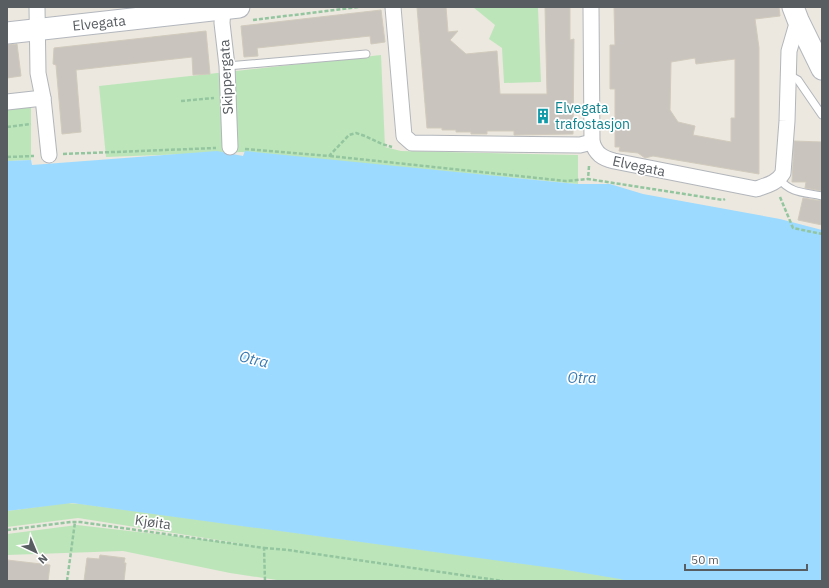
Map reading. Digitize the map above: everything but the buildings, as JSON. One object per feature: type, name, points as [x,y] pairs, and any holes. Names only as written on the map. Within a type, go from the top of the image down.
[{"type":"street","points":[[37,7],[38,73],[43,98],[49,155]]},
{"type":"street","points":[[393,7],[404,136],[412,143],[580,145],[592,142],[591,7]]},
{"type":"street","name":"Elvegata","points":[[7,33],[228,8]]},
{"type":"street","name":"Skippergata","points":[[228,8],[222,23],[227,66],[230,147]]},
{"type":"street","points":[[796,14],[822,69]]},
{"type":"street","points":[[776,181],[783,172],[787,121],[789,51],[796,14]]},
{"type":"street","points":[[7,102],[43,98]]},
{"type":"street","name":"Elvegata","points":[[592,142],[594,150],[602,158],[614,161],[756,189],[776,181]]},
{"type":"lane","points":[[227,66],[366,54]]},
{"type":"lane","points":[[788,75],[798,80],[822,115]]},
{"type":"lane","points":[[776,181],[793,190],[822,196]]},
{"type":"path","points":[[181,101],[228,97]]},
{"type":"path","points":[[7,127],[46,122]]},
{"type":"path","points":[[7,157],[49,155]]},
{"type":"path","points":[[329,156],[566,181],[588,179]]},
{"type":"path","points":[[776,181],[793,228],[822,234]]},
{"type":"path","points":[[67,581],[75,522]]},
{"type":"path","name":"Kjøita","points":[[7,530],[75,522],[288,550],[503,581]]},
{"type":"path","points":[[264,548],[265,581]]},
{"type":"green space","points":[[473,7],[538,7],[541,82],[504,83],[502,48],[489,39],[495,25]]},
{"type":"green space","points":[[381,55],[385,147],[401,151],[578,155],[578,184],[242,152],[106,157],[99,86]]},
{"type":"green space","points":[[31,105],[31,160],[7,161],[7,108]]},
{"type":"green space","points":[[66,503],[618,576],[632,581],[283,581],[230,573],[123,551],[7,555],[7,534],[77,525],[243,544],[78,518],[7,527],[7,511]]},
{"type":"water","name":"Otra","points":[[217,151],[243,156],[245,151],[577,184],[610,184],[643,194],[780,219],[822,230],[822,581],[627,581],[560,569],[72,503],[7,511],[7,161],[31,160],[32,165]]},
{"type":"place","name":"Elvegata trafostasjon","points":[[543,116]]}]
